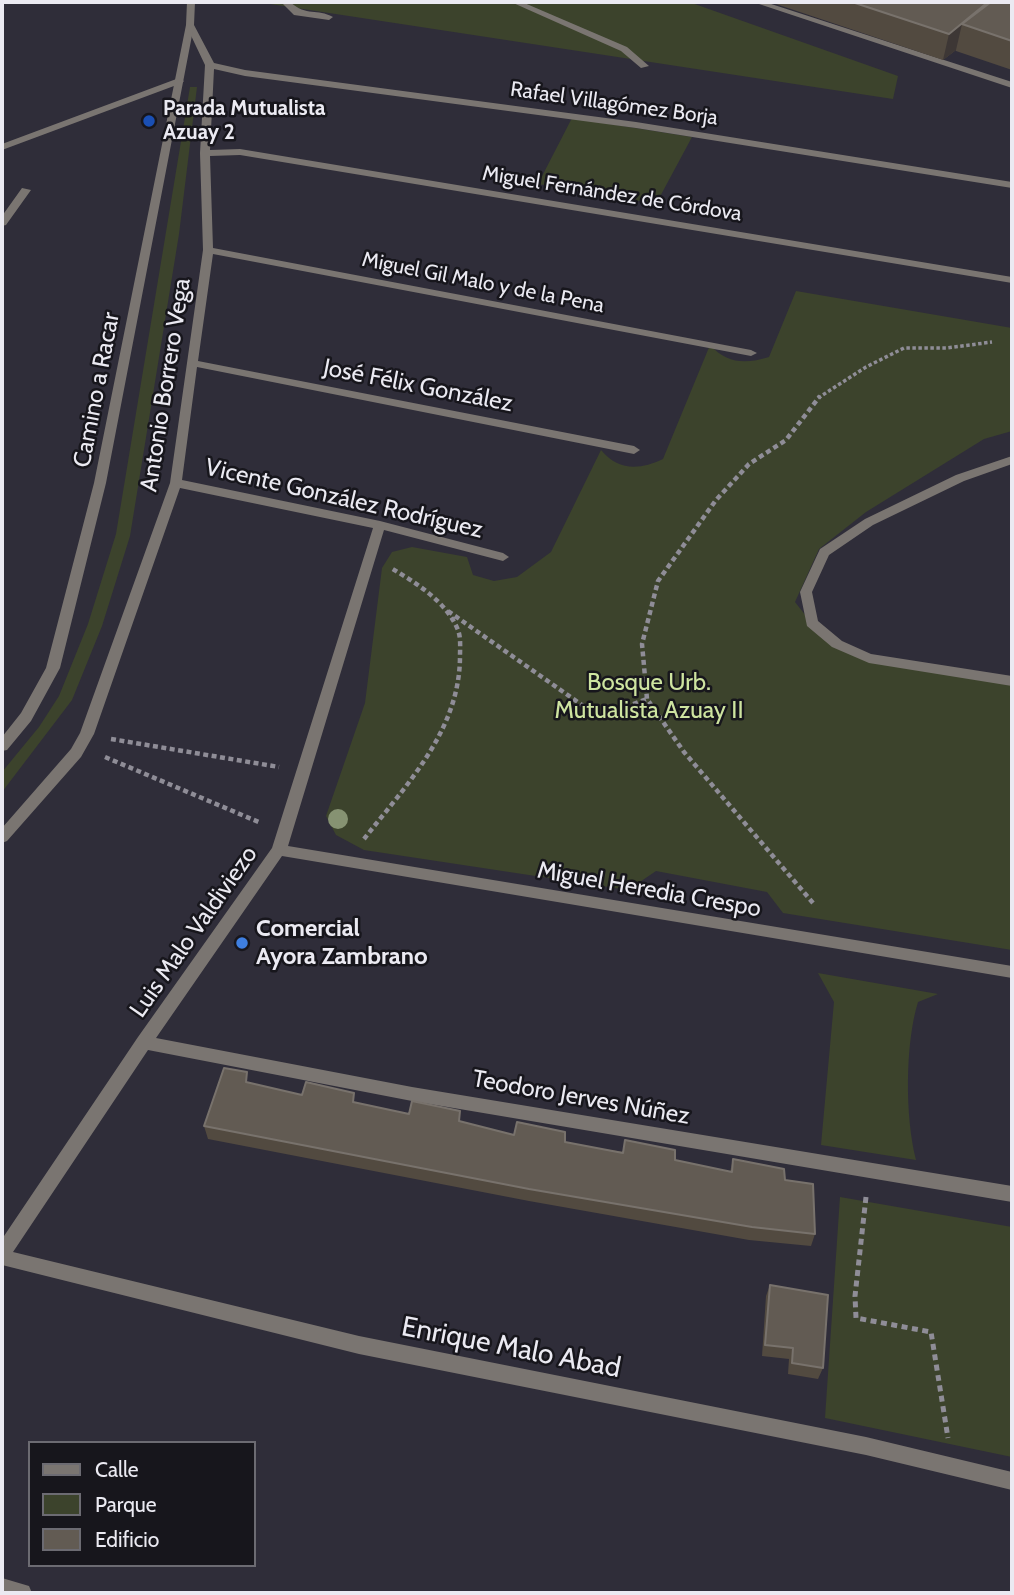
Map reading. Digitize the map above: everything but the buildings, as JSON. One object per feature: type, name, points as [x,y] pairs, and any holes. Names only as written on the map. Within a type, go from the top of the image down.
[{"type":"street","name":"Camino a Racar","points":[[2,746],[26,717],[53,668],[100,483],[190,25],[191,2]]},
{"type":"street","points":[[285,2],[297,13],[330,16]]},
{"type":"street","points":[[515,2],[624,49],[644,66]]},
{"type":"street","points":[[757,2],[1012,85]]},
{"type":"street","name":"Antonio Borrero Vega","points":[[2,837],[76,753],[87,734],[176,483],[208,250],[205,153],[210,65],[190,25]]},
{"type":"street","name":"Rafael Villagómez Borja","points":[[210,65],[245,74],[636,125],[1012,185]]},
{"type":"street","points":[[2,147],[179,80]]},
{"type":"street","name":"Miguel Fernández de Córdova","points":[[205,153],[240,152],[1012,280]]},
{"type":"street","points":[[2,223],[26,190]]},
{"type":"street","name":"Miguel Gil Malo y de la Pena","points":[[208,250],[751,353]]},
{"type":"street","name":"José Félix González","points":[[193,363],[634,450]]},
{"type":"street","points":[[1012,460],[960,478],[869,522],[824,552],[806,592],[812,623],[837,644],[869,658],[1012,681]]},
{"type":"street","name":"Vicente González Rodríguez","points":[[176,483],[380,525],[503,557]]},
{"type":"street","name":"Luis Malo Valdiviezo","points":[[2,1255],[144,1042],[279,850],[380,525]]},
{"type":"street","name":"Miguel Heredia Crespo","points":[[279,850],[1012,972]]},
{"type":"street","name":"Teodoro Jerves Núñez","points":[[144,1042],[412,1094],[1012,1194]]},
{"type":"street","name":"Enrique Malo Abad","points":[[2,1255],[359,1345],[700,1412],[1012,1481]]},
{"type":"street","points":[[2,1588],[22,1593]]},
{"type":"path","points":[[813,903],[684,752],[647,699],[642,644],[658,581],[716,500],[749,464],[786,440],[820,396],[866,367],[904,348],[947,348],[992,342]]},
{"type":"path","points":[[370,556],[423,588],[444,608],[599,717],[647,699]]},
{"type":"path","points":[[347,862],[422,765],[459,693],[463,673],[458,631],[444,608]]},
{"type":"path","points":[[111,739],[260,766],[304,770]]},
{"type":"path","points":[[104,757],[284,833]]},
{"type":"path","points":[[869,1171],[855,1296],[856,1318],[931,1332],[953,1467]]},
{"type":"green space","points":[[257,2],[689,2],[898,76],[893,99]]},
{"type":"green space","points":[[190,87],[197,87],[179,234],[130,536],[102,626],[72,700],[2,792],[2,772],[39,727],[59,696],[88,624],[116,534]]},
{"type":"green space","points":[[572,118],[692,137],[656,204],[538,184]]},
{"type":"green space","name":"Bosque Urb. Mutualista Azuay II","points":[[796,291],[1012,328],[1012,431],[984,439],[866,512],[819,549],[795,602],[817,630],[844,651],[918,670],[1012,679],[1012,950],[783,913],[767,892],[656,871],[628,890],[364,850],[336,835],[326,816],[365,703],[382,568],[392,552],[412,547],[467,557],[473,575],[494,581],[517,577],[551,552],[601,450],[622,465],[638,467],[663,459],[710,345],[723,356],[737,361],[769,357]]},
{"type":"green space","points":[[818,973],[938,994],[918,1002],[911,1038],[908,1102],[916,1160],[821,1145],[834,1002]]},
{"type":"green space","points":[[840,1197],[1012,1227],[1012,1457],[825,1418]]},
{"type":"place","name":"Parada Mutualista Azuay 2","points":[[149,121]]},
{"type":"place","name":"Comercial Ayora Zambrano","points":[[242,943]]}]
